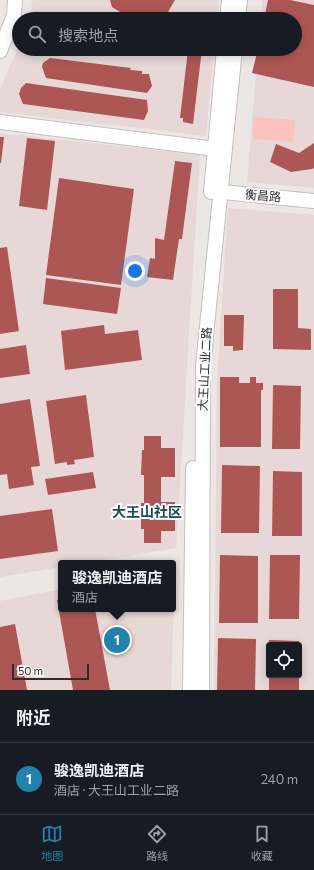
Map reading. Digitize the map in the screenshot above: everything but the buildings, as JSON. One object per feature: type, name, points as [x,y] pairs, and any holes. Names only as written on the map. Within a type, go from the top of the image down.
[{"type":"street","points":[[14,12],[15,0]]},
{"type":"street","points":[[228,12],[229,0]]},
{"type":"street","points":[[239,12],[240,0]]},
{"type":"street","points":[[0,52],[12,20]]},
{"type":"street","name":"大王山工业二路","points":[[220,149],[224,56]]},
{"type":"street","name":"大王山工业二路","points":[[202,690],[203,366],[220,149],[234,56]]},
{"type":"street","points":[[0,122],[220,149]]},
{"type":"street","name":"大王山工业二路","points":[[190,690],[195,370],[216,191]]},
{"type":"street","name":"衡昌路","points":[[216,191],[314,201]]},
{"type":"shaded area","points":[[32,0],[219,0],[218,12],[31,12]]},
{"type":"shaded area","points":[[262,0],[314,0],[314,188],[247,182],[257,56],[302,56],[302,12],[261,12]]},
{"type":"shaded area","points":[[15,56],[213,56],[206,136],[0,112],[0,89]]},
{"type":"shaded area","points":[[254,117],[295,120],[293,142],[253,139]]},
{"type":"shaded area","points":[[0,133],[200,155],[176,548],[103,560],[58,560],[58,567],[0,577]]},
{"type":"shaded area","points":[[228,208],[314,215],[314,690],[214,690],[217,382]]},
{"type":"shaded area","points":[[58,590],[58,612],[174,612],[171,690],[0,690],[0,601]]},
{"type":"place","name":"骏逸凯迪酒店","points":[[117,640]]},
{"type":"district","name":"大王山社区","points":[[147,512]]}]
